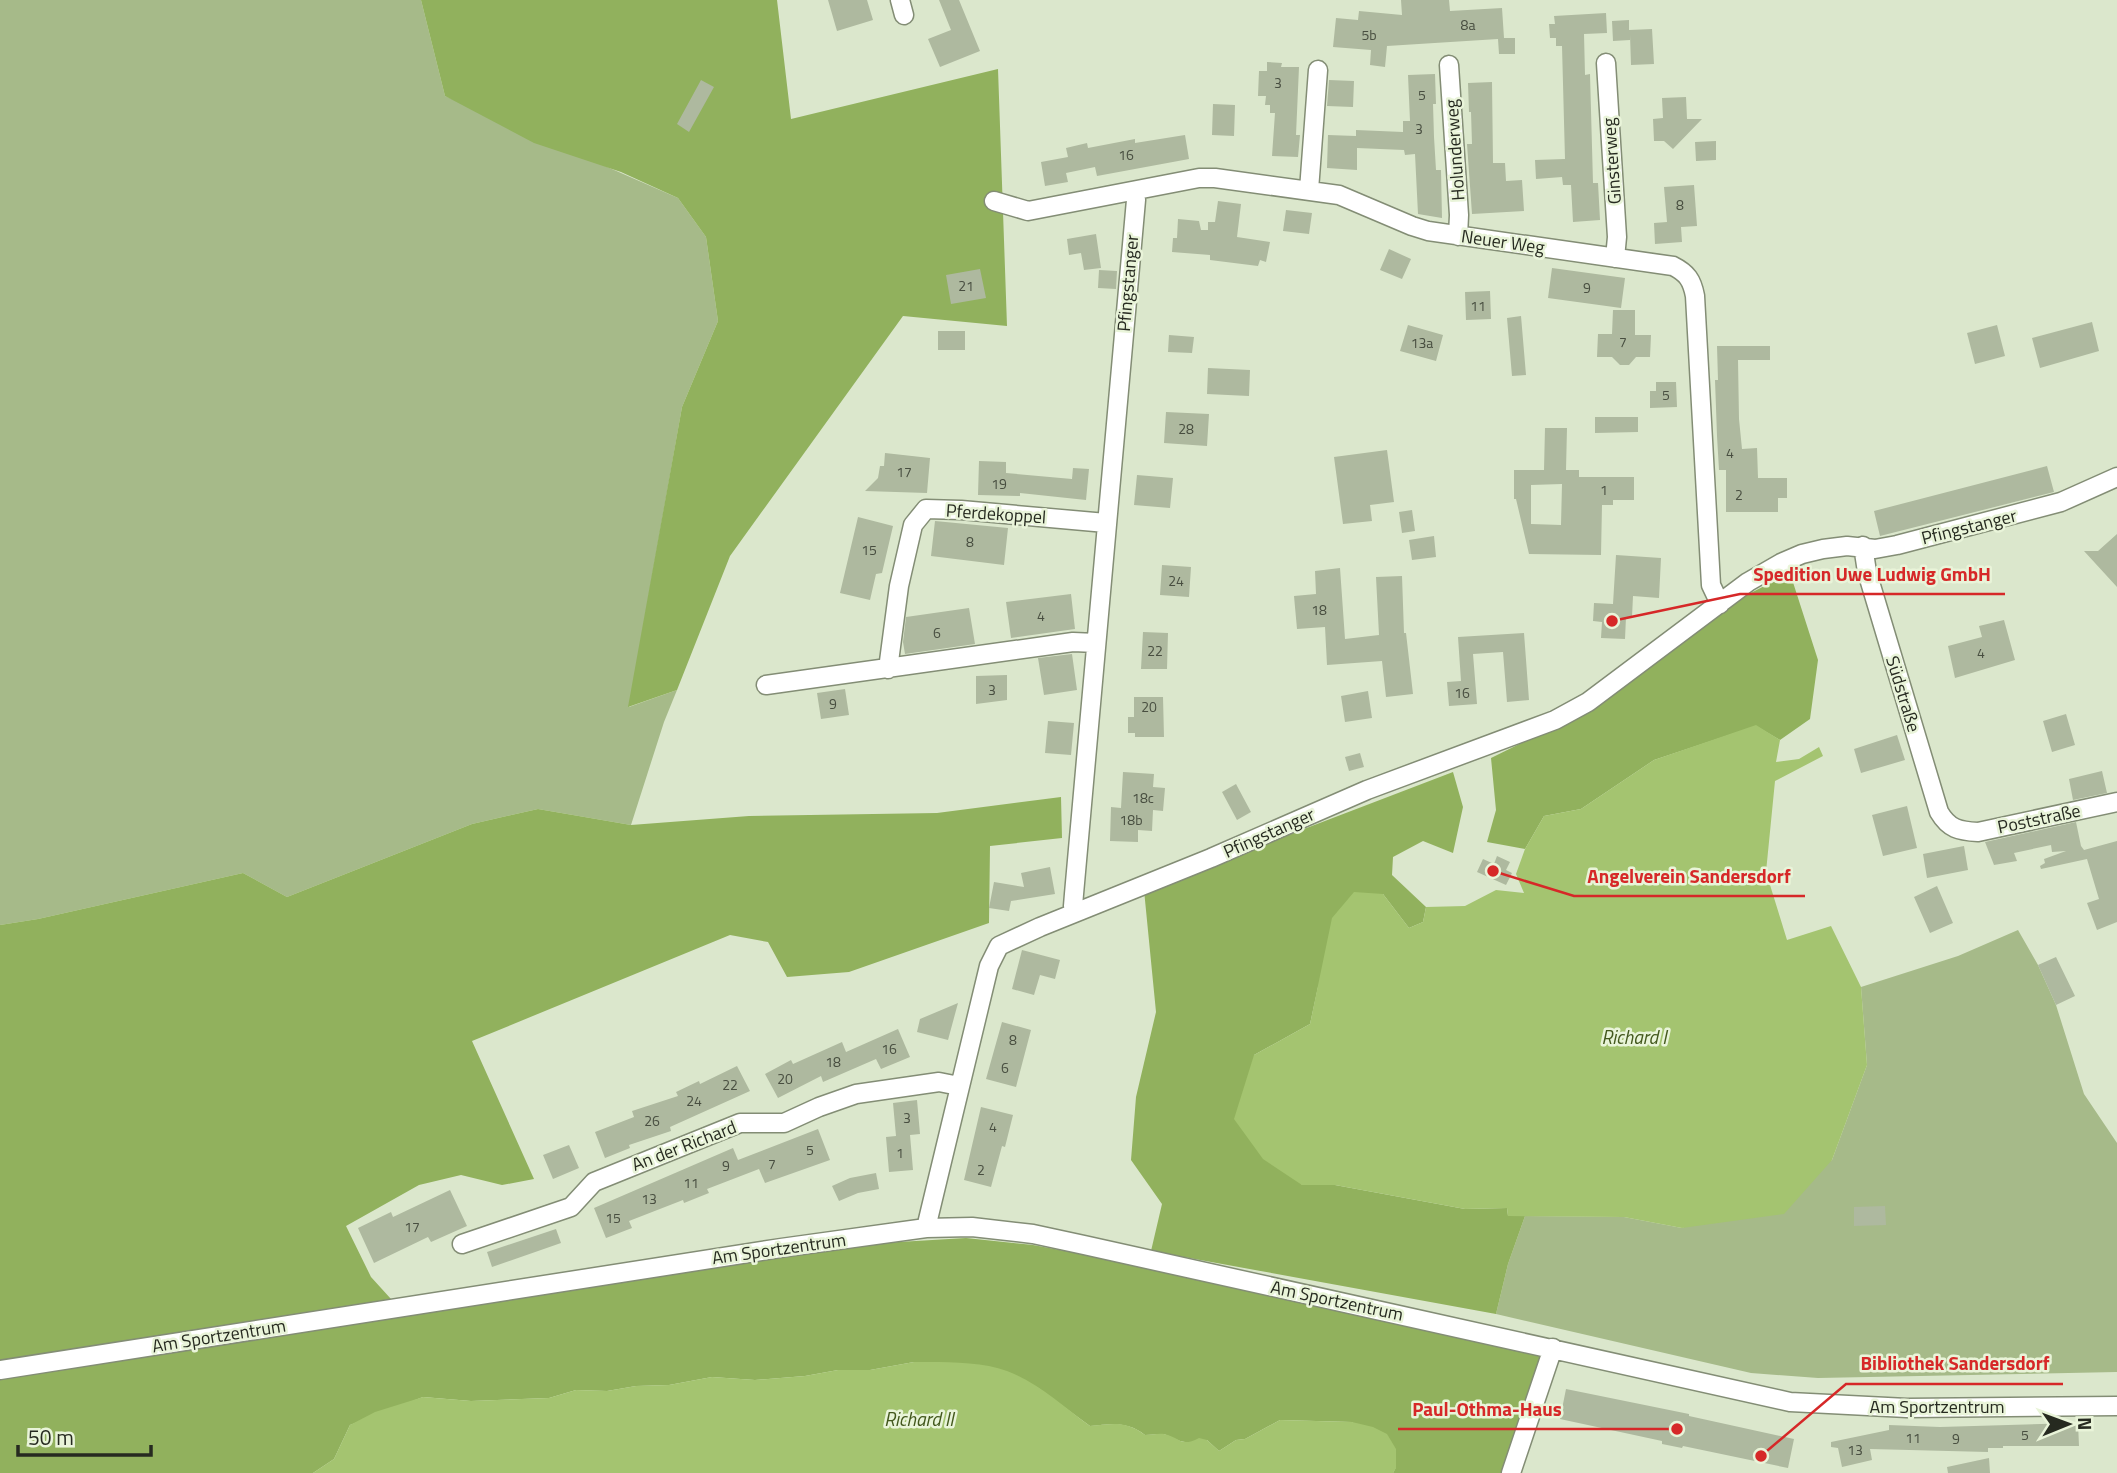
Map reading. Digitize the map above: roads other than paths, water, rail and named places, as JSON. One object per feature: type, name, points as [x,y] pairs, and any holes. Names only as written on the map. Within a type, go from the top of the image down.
[{"type":"street","name":"Ginsterweg","points":[[1606,63],[1617,237],[1615,258]]},
{"type":"street","name":"Holunderweg","points":[[1449,65],[1460,215],[1458,236]]},
{"type":"street","points":[[1309,190],[1318,71]]},
{"type":"street","name":"Neuer Weg","points":[[994,201],[1028,211],[1207,177],[1339,195],[1412,226],[1458,236],[1673,266],[1689,278],[1693,286],[1711,585],[1720,604]]},
{"type":"street","name":"Pfingstanger","points":[[1135,191],[1073,906],[1076,911],[1211,858],[1380,786],[1555,720],[1588,702],[1748,582],[1802,554],[1823,549],[1863,546],[1885,548],[2045,507],[2090,491],[2117,477]]},
{"type":"street","name":"Pferdekoppel","points":[[888,668],[899,586],[913,525],[926,509],[1106,523]]},
{"type":"street","name":"Südstraße","points":[[1863,546],[1867,572],[1939,812],[1947,825],[1960,831]]},
{"type":"street","points":[[766,685],[1073,642],[1096,643]]},
{"type":"street","name":"Poststraße","points":[[1960,831],[1978,832],[2117,802]]},
{"type":"street","points":[[926,1228],[994,952],[1007,941],[1076,911]]},
{"type":"street","name":"An der Richard","points":[[463,1244],[571,1207],[594,1182],[740,1123],[784,1123],[856,1094],[939,1082],[959,1086]]},
{"type":"street","name":"Am Sportzentrum","points":[[0,1370],[926,1228],[972,1227],[1034,1234],[1553,1348],[1770,1399],[1808,1404],[1907,1408],[2117,1406]]},
{"type":"street","points":[[1511,1473],[1553,1348]]},
{"type":"water","name":"Richard I","points":[[1756,725],[1780,740],[1776,762],[1799,759],[1819,747],[1823,756],[1775,781],[1766,872],[1787,940],[1831,926],[1861,987],[1867,1065],[1832,1160],[1784,1214],[1682,1228],[1624,1217],[1508,1216],[1507,1208],[1465,1209],[1335,1185],[1302,1185],[1263,1159],[1234,1119],[1254,1055],[1310,1024],[1332,918],[1354,892],[1383,894],[1409,928],[1423,922],[1426,907],[1465,906],[1496,890],[1524,893],[1516,874],[1525,849],[1544,816],[1581,809],[1654,760]]},
{"type":"water","name":"Richard II","points":[[914,1362],[985,1365],[1007,1371],[1029,1382],[1090,1426],[1125,1425],[1145,1435],[1164,1434],[1184,1442],[1199,1438],[1207,1440],[1219,1451],[1236,1440],[1245,1439],[1280,1420],[1352,1422],[1387,1434],[1396,1449],[1396,1468],[1393,1473],[313,1473],[334,1459],[350,1425],[375,1412],[423,1397],[471,1401],[549,1398],[576,1390],[607,1391],[636,1386],[669,1385],[712,1377],[755,1380],[805,1376],[838,1370],[870,1370]]},
{"type":"place","name":"Spedition Uwe Ludwig GmbH","points":[[1612,621]]},
{"type":"place","name":"Angelverein Sandersdorf","points":[[1493,871]]},
{"type":"place","name":"Paul-Othma-Haus","points":[[1677,1429]]},
{"type":"place","name":"Bibliothek Sandersdorf","points":[[1761,1456]]}]
